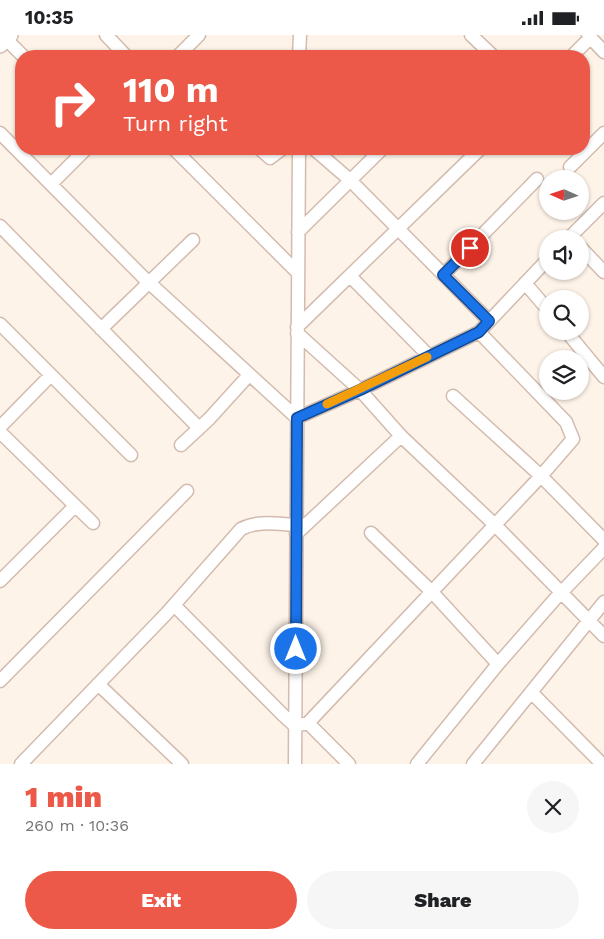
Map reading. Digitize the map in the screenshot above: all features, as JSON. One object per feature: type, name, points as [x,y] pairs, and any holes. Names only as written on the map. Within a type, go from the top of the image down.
[{"type":"street","points":[[106,35],[120,50]]},
{"type":"street","points":[[184,50],[198,35]]},
{"type":"street","points":[[299,50],[300,35]]},
{"type":"street","points":[[471,35],[487,50]]},
{"type":"street","points":[[577,50],[589,36],[604,51]]},
{"type":"street","points":[[5,40],[16,50]]},
{"type":"street","points":[[0,133],[15,148]]},
{"type":"street","points":[[590,147],[604,133]]},
{"type":"street","points":[[22,155],[149,283],[297,418]]},
{"type":"street","points":[[51,184],[80,155]]},
{"type":"street","points":[[180,155],[298,273]]},
{"type":"street","points":[[295,764],[302,724],[296,530],[299,155]]},
{"type":"street","points":[[321,155],[350,180],[489,321]]},
{"type":"street","points":[[298,232],[376,155]]},
{"type":"street","points":[[297,330],[474,155]]},
{"type":"street","points":[[570,167],[582,155]]},
{"type":"street","points":[[443,275],[537,179]]},
{"type":"street","points":[[578,230],[604,203]]},
{"type":"street","points":[[0,227],[199,428]]},
{"type":"street","points":[[101,329],[193,240]]},
{"type":"street","points":[[589,256],[604,272]]},
{"type":"street","points":[[297,418],[360,390],[479,332],[539,268]]},
{"type":"street","points":[[350,276],[429,356]]},
{"type":"street","points":[[525,283],[539,299]]},
{"type":"street","points":[[0,324],[130,455]]},
{"type":"street","points":[[297,330],[360,390],[401,435],[495,525],[604,636]]},
{"type":"street","points":[[302,724],[432,592],[541,476],[573,439],[566,421],[479,332]]},
{"type":"street","points":[[573,340],[604,377]]},
{"type":"street","points":[[0,427],[51,375]]},
{"type":"street","points":[[181,445],[249,375]]},
{"type":"street","points":[[453,395],[541,476],[604,540]]},
{"type":"street","points":[[0,432],[93,523]]},
{"type":"street","points":[[296,530],[401,435]]},
{"type":"street","points":[[0,681],[187,491]]},
{"type":"street","points":[[0,581],[75,505]]},
{"type":"street","points":[[21,764],[174,605],[241,529],[259,523],[296,530]]},
{"type":"street","points":[[372,533],[432,592],[498,664]]},
{"type":"street","points":[[418,764],[498,664],[604,548]]},
{"type":"street","points":[[473,764],[604,602]]},
{"type":"street","points":[[174,605],[282,715],[302,724],[350,764]]},
{"type":"street","points":[[98,684],[182,764]]},
{"type":"street","points":[[531,692],[602,764]]},
{"type":"slow traffic","points":[[327,404],[427,357]]},
{"type":"route","points":[[296,649],[297,418],[360,390],[479,332],[489,321],[443,275],[470,248]]}]
